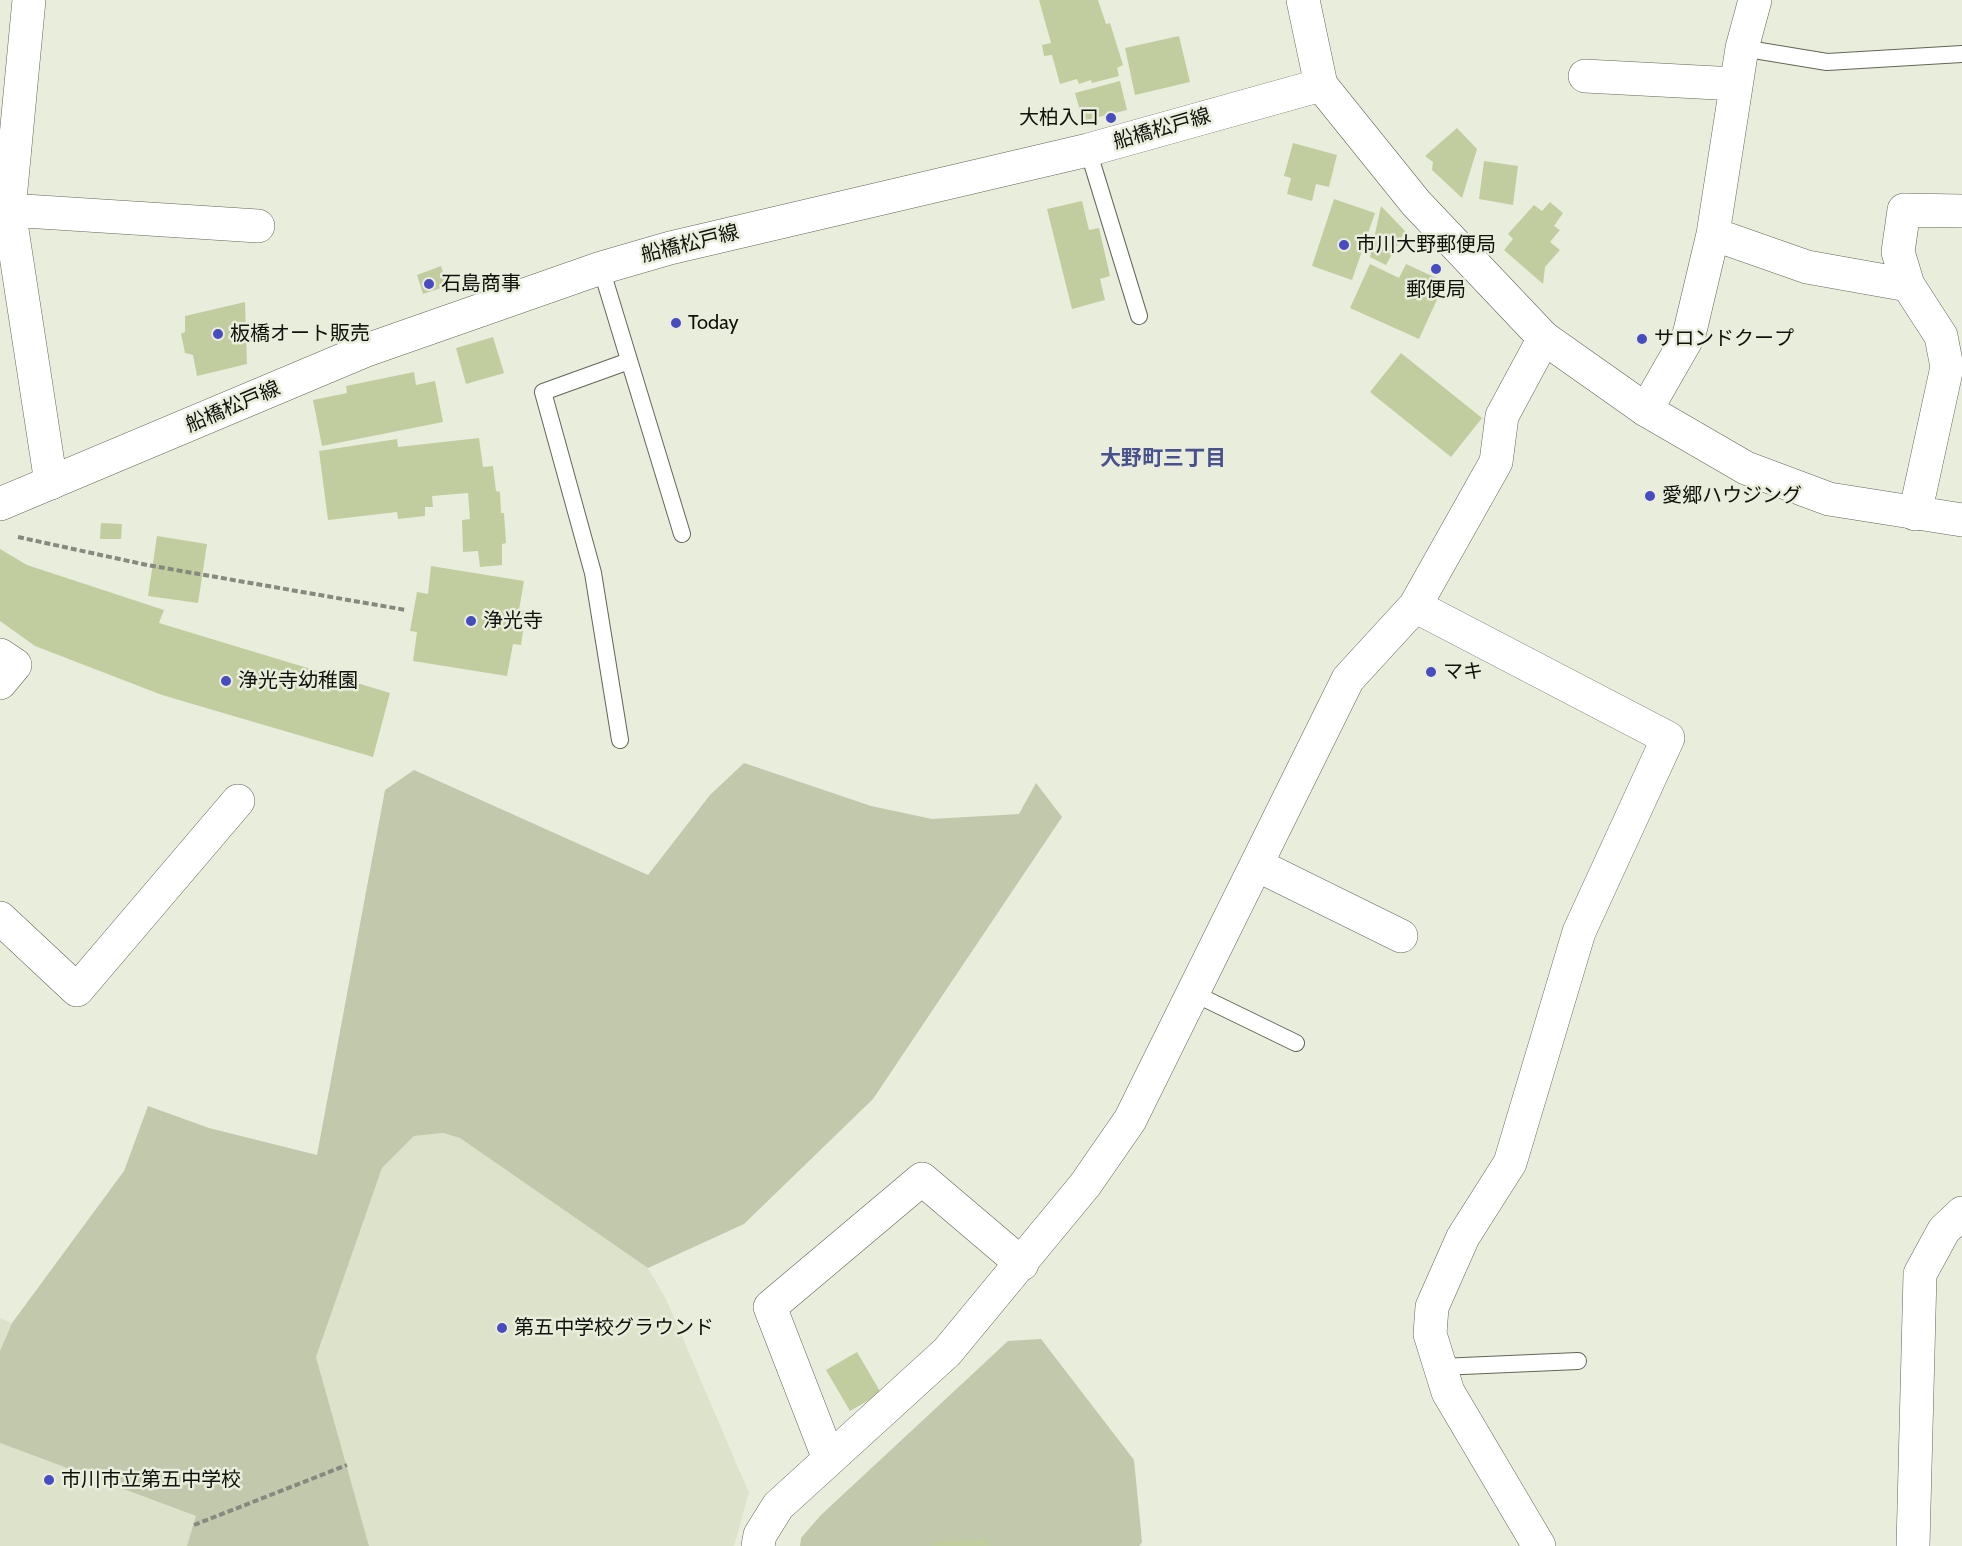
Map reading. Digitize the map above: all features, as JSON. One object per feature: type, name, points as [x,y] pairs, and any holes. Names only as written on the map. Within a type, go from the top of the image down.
[{"type":"street","points":[[29,0],[9,210],[51,483]]},
{"type":"street","points":[[1303,0],[1321,85],[1416,203],[1544,338],[1646,410],[1746,468],[1830,499],[1962,520]]},
{"type":"street","points":[[1646,410],[1689,334],[1713,234],[1742,48],[1755,0]]},
{"type":"street","points":[[1585,76],[1736,84]]},
{"type":"street","name":"船橋松戸線","points":[[0,504],[364,351],[601,268],[670,248],[1088,150],[1321,85]]},
{"type":"street","points":[[9,210],[258,226]]},
{"type":"street","points":[[1915,514],[1947,368],[1941,336],[1908,285],[1898,252],[1904,210],[1962,210]]},
{"type":"street","points":[[1713,234],[1807,267],[1908,285]]},
{"type":"street","points":[[758,1546],[760,1535],[778,1506],[947,1352],[1085,1185],[1130,1120],[1191,992],[1257,865],[1348,679],[1415,606],[1496,462],[1503,416],[1544,338]]},
{"type":"street","points":[[1415,606],[1668,738],[1579,932],[1510,1163],[1463,1237],[1432,1306],[1430,1334],[1448,1392],[1539,1546]]},
{"type":"street","points":[[0,655],[15,665],[0,683]]},
{"type":"street","points":[[0,918],[76,990],[238,801]]},
{"type":"street","points":[[1257,865],[1401,936]]},
{"type":"street","points":[[829,1459],[770,1307],[922,1179],[1022,1264]]},
{"type":"street","points":[[1913,1546],[1920,1274],[1944,1230],[1962,1213]]},
{"type":"lane","points":[[1742,48],[1827,62],[1962,54]]},
{"type":"lane","points":[[1088,150],[1140,316]]},
{"type":"lane","points":[[601,268],[682,534]]},
{"type":"lane","points":[[620,740],[594,573],[543,392],[629,361]]},
{"type":"lane","points":[[1191,992],[1296,1043]]},
{"type":"lane","points":[[1440,1367],[1578,1361]]},
{"type":"path","points":[[14,536],[147,566],[406,610]]},
{"type":"path","points":[[194,1525],[347,1465]]},
{"type":"shaded area","points":[[744,763],[871,806],[932,819],[1019,814],[1036,783],[1062,817],[873,1099],[744,1224],[648,1268],[460,1138],[443,1133],[414,1136],[382,1168],[316,1357],[369,1546],[187,1546],[196,1516],[0,1443],[0,1351],[12,1323],[124,1171],[148,1106],[209,1128],[317,1155],[385,790],[414,770],[648,875],[710,795]]},
{"type":"shaded area","name":"第五中学校グラウンド","points":[[443,1133],[475,1142],[609,1236],[648,1268],[666,1299],[749,1493],[734,1546],[369,1546],[316,1357],[382,1168],[414,1136]]},
{"type":"shaded area","points":[[0,1318],[12,1323],[0,1351]]},
{"type":"shaded area","points":[[1041,1339],[1134,1460],[1142,1542],[1139,1546],[800,1546],[801,1538],[821,1515],[1008,1341]]},
{"type":"shaded area","name":"市川市立第五中学校","points":[[0,1443],[196,1516],[187,1546],[0,1546]]},
{"type":"building","points":[[1039,0],[1098,0],[1106,24],[1110,23],[1123,65],[1117,68],[1119,76],[1092,83],[1091,80],[1079,84],[1077,79],[1060,84],[1052,55],[1044,56],[1042,45],[1051,43]]},
{"type":"building","points":[[1179,36],[1190,82],[1135,95],[1125,48]]},
{"type":"building","points":[[1120,81],[1127,110],[1083,121],[1075,93]]},
{"type":"building","points":[[1457,128],[1477,149],[1462,198],[1432,170],[1433,162],[1425,156]]},
{"type":"building","points":[[1293,143],[1337,155],[1329,187],[1316,184],[1312,201],[1287,194],[1291,178],[1284,176]]},
{"type":"building","points":[[1484,161],[1518,166],[1513,205],[1479,199]]},
{"type":"building","points":[[1334,199],[1375,213],[1352,280],[1312,266]]},
{"type":"building","points":[[1082,201],[1089,230],[1099,228],[1110,276],[1100,279],[1105,300],[1072,309],[1047,209]]},
{"type":"building","points":[[1550,202],[1563,213],[1554,226],[1560,230],[1550,242],[1560,250],[1545,267],[1543,284],[1504,250],[1513,239],[1508,234],[1534,205],[1542,211]]},
{"type":"building","points":[[1381,206],[1405,231],[1386,265],[1370,257]]},
{"type":"building","points":[[1370,264],[1399,278],[1406,264],[1445,282],[1419,339],[1350,308]]},
{"type":"building","points":[[441,266],[447,286],[423,294],[417,275]]},
{"type":"building","points":[[245,302],[247,364],[197,376],[193,355],[185,353],[181,334],[185,332],[185,316]]},
{"type":"building","points":[[493,337],[504,373],[466,384],[456,348]]},
{"type":"building","points":[[1401,353],[1482,418],[1451,457],[1370,392]]},
{"type":"building","points":[[414,372],[416,385],[435,381],[443,422],[322,446],[313,400],[347,393],[346,386]]},
{"type":"building","points":[[479,438],[483,467],[493,466],[496,491],[500,492],[501,513],[504,513],[506,543],[502,544],[502,565],[480,567],[478,551],[463,552],[462,520],[470,519],[468,493],[432,496],[433,507],[425,507],[425,516],[398,519],[397,512],[328,520],[319,451],[397,439],[398,447]]},
{"type":"building","points":[[101,523],[122,524],[121,539],[100,539]]},
{"type":"building","points":[[157,536],[207,544],[198,603],[148,596]]},
{"type":"building","points":[[0,549],[27,565],[164,610],[159,623],[390,693],[373,757],[162,695],[35,646],[0,621]]},
{"type":"building","points":[[431,566],[524,581],[519,610],[526,611],[521,645],[513,644],[507,676],[413,661],[417,632],[410,631],[417,592],[428,594]]},
{"type":"building","points":[[857,1352],[881,1393],[850,1411],[826,1370]]},
{"type":"building","points":[[990,1539],[990,1546],[933,1546],[933,1542]]},
{"type":"place","name":"大柏入口","points":[[1111,118]]},
{"type":"place","name":"市川大野郵便局","points":[[1344,245]]},
{"type":"place","name":"郵便局","points":[[1436,269]]},
{"type":"place","name":"石島商事","points":[[429,284]]},
{"type":"place","name":"Today","points":[[676,323]]},
{"type":"place","name":"板橋オート販売","points":[[218,334]]},
{"type":"place","name":"サロンドクープ","points":[[1642,339]]},
{"type":"place","name":"愛郷ハウジング","points":[[1650,496]]},
{"type":"place","name":"浄光寺","points":[[471,621]]},
{"type":"place","name":"マキ","points":[[1431,672]]},
{"type":"place","name":"浄光寺幼稚園","points":[[226,681]]},
{"type":"place","name":"第五中学校グラウンド","points":[[502,1328]]},
{"type":"place","name":"市川市立第五中学校","points":[[49,1480]]},
{"type":"district","name":"大野町三丁目","points":[[1163,459]]}]
